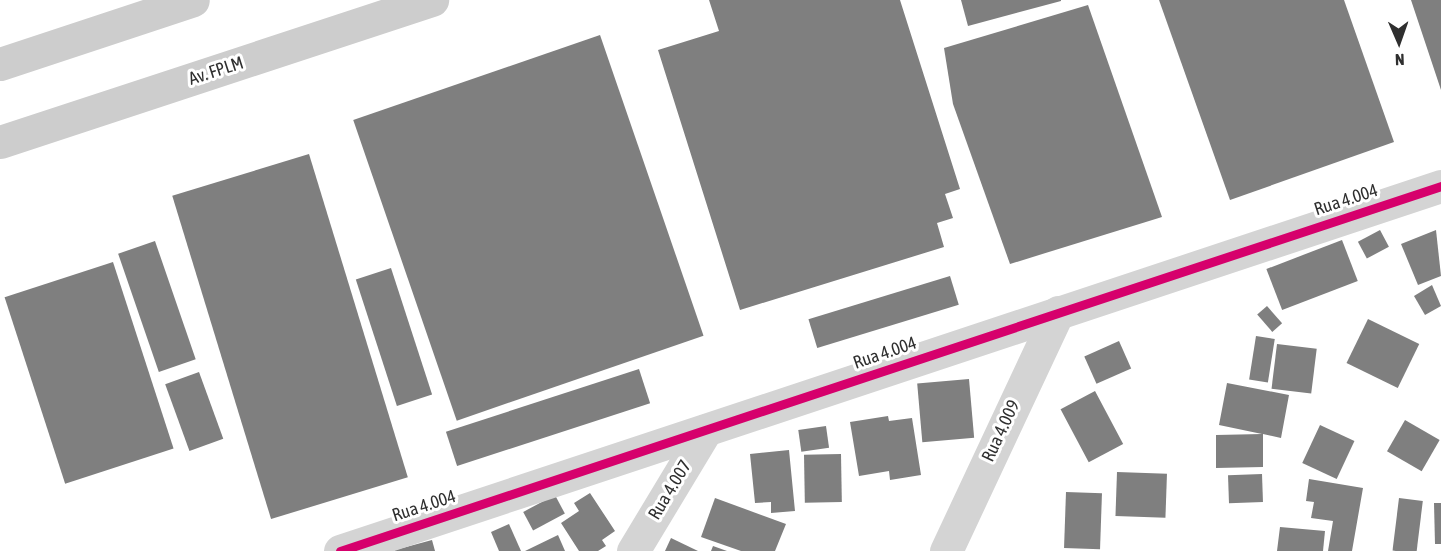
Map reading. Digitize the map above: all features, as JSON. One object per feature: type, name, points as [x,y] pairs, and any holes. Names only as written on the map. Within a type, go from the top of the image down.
[{"type":"main road","points":[[0,64],[193,0]]},
{"type":"main road","name":"Av. FPLM","points":[[0,142],[432,0]]},
{"type":"street","name":"Rua 4.004","points":[[340,551],[1441,186]]},
{"type":"street","name":"Rua 4.009","points":[[946,551],[1059,312]]},
{"type":"street","name":"Rua 4.007","points":[[633,551],[706,430]]},
{"type":"building","points":[[709,0],[900,0],[960,189],[945,194],[953,218],[937,223],[944,247],[740,310],[658,50],[719,31]]},
{"type":"building","points":[[961,0],[1061,0],[1061,1],[968,26]]},
{"type":"building","points":[[1159,0],[1344,0],[1394,142],[1230,200]]},
{"type":"building","points":[[1411,0],[1441,0],[1441,90]]},
{"type":"building","points":[[1088,5],[1162,217],[1010,264],[953,104],[944,48]]},
{"type":"building","points":[[600,35],[704,336],[457,421],[353,120]]},
{"type":"building","points":[[309,154],[408,477],[271,519],[172,196]]},
{"type":"building","points":[[1380,230],[1389,247],[1367,259],[1358,242]]},
{"type":"building","points":[[1436,230],[1441,276],[1418,285],[1401,244]]},
{"type":"building","points":[[1342,240],[1358,281],[1282,310],[1266,269]]},
{"type":"building","points":[[155,241],[196,359],[159,372],[118,254]]},
{"type":"building","points":[[113,262],[174,448],[65,484],[5,297]]},
{"type":"building","points":[[391,268],[432,394],[397,406],[356,279]]},
{"type":"building","points":[[950,276],[959,305],[817,348],[808,319]]},
{"type":"building","points":[[1432,285],[1441,306],[1425,315],[1414,296]]},
{"type":"building","points":[[1267,306],[1282,323],[1272,332],[1257,315]]},
{"type":"building","points":[[1368,319],[1419,344],[1398,388],[1347,363]]},
{"type":"building","points":[[1256,336],[1275,339],[1268,382],[1249,379]]},
{"type":"building","points":[[1119,341],[1131,368],[1096,384],[1084,356]]},
{"type":"building","points":[[1277,344],[1317,349],[1311,394],[1272,389]]},
{"type":"building","points":[[639,369],[650,403],[457,466],[446,432]]},
{"type":"building","points":[[199,372],[223,439],[189,451],[165,384]]},
{"type":"building","points":[[969,379],[974,438],[922,442],[917,384]]},
{"type":"building","points":[[1227,383],[1289,395],[1281,438],[1263,434],[1263,467],[1216,468],[1216,435],[1262,434],[1219,425]]},
{"type":"building","points":[[1095,391],[1123,444],[1089,462],[1061,409]]},
{"type":"building","points":[[888,416],[889,421],[912,418],[921,475],[890,480],[889,471],[859,476],[850,422]]},
{"type":"building","points":[[1405,420],[1440,440],[1422,471],[1387,451]]},
{"type":"building","points":[[1320,425],[1354,441],[1337,479],[1302,463]]},
{"type":"building","points":[[826,426],[829,448],[801,452],[798,430]]},
{"type":"building","points":[[789,450],[795,511],[771,513],[771,502],[755,503],[750,454]]},
{"type":"building","points":[[841,454],[842,502],[805,503],[804,455]]},
{"type":"building","points":[[1117,472],[1167,474],[1165,518],[1115,516]]},
{"type":"building","points":[[1262,474],[1263,502],[1229,503],[1228,475]]},
{"type":"building","points":[[1309,479],[1363,488],[1352,551],[1328,551],[1333,521],[1311,518],[1314,502],[1306,501]]},
{"type":"building","points":[[1066,492],[1102,493],[1100,549],[1064,548]]},
{"type":"building","points":[[590,493],[615,531],[602,540],[606,546],[598,551],[579,551],[561,523],[579,511],[574,503]]},
{"type":"building","points":[[555,495],[565,514],[533,530],[523,512]]},
{"type":"building","points":[[715,498],[786,524],[775,551],[741,551],[701,537]]},
{"type":"building","points":[[1399,498],[1423,501],[1417,551],[1393,551]]},
{"type":"building","points":[[1434,503],[1441,503],[1441,544],[1435,544]]},
{"type":"building","points":[[509,524],[521,551],[499,551],[491,532]]},
{"type":"building","points":[[1280,527],[1325,531],[1323,551],[1277,551]]},
{"type":"building","points":[[558,535],[565,551],[525,551]]},
{"type":"building","points":[[671,538],[698,551],[665,551]]},
{"type":"building","points":[[432,540],[435,551],[395,551],[395,550]]},
{"type":"building","points":[[713,546],[727,551],[711,551]]},
{"type":"cycle path","points":[[340,551],[1441,186]]}]
